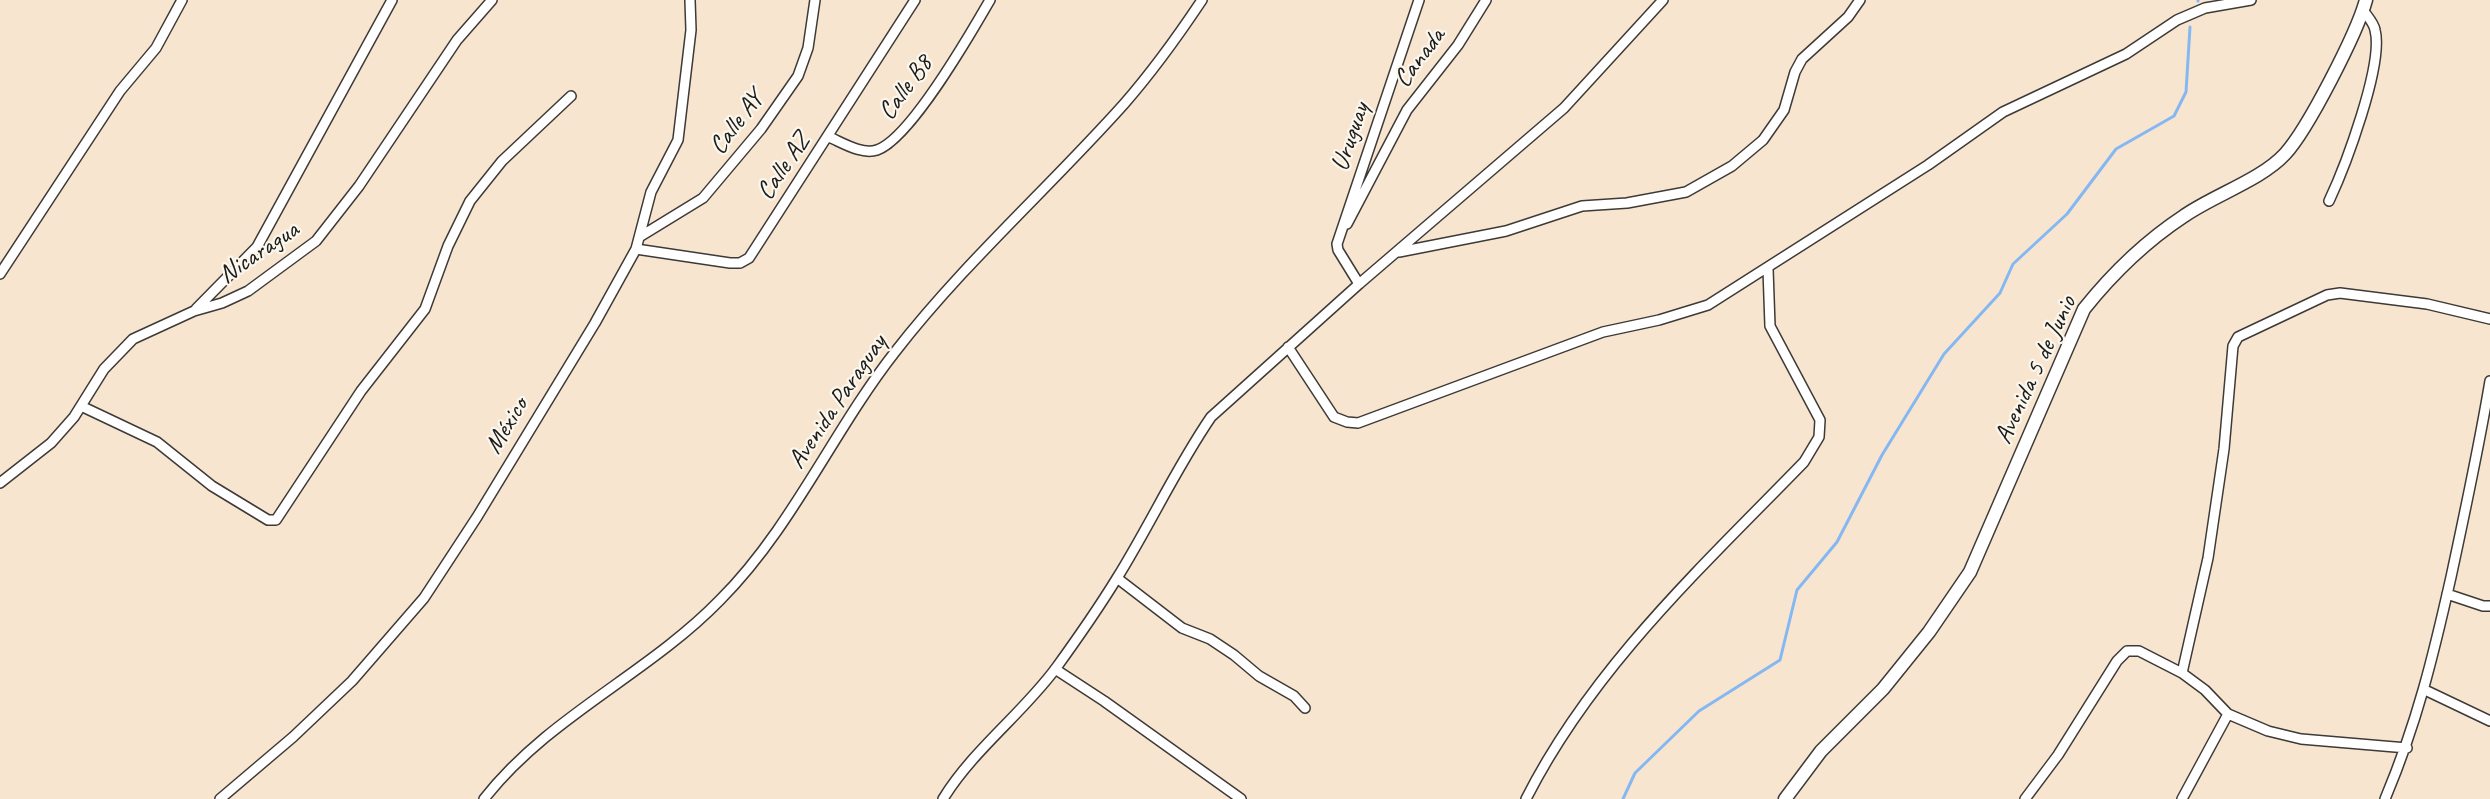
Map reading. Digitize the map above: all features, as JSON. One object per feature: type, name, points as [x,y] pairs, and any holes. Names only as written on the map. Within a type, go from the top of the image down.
[{"type":"main road","name":"Avenida 5 de Junio","points":[[1785,799],[1821,751],[1883,689],[1929,632],[1970,572],[2084,309],[2112,274],[2183,216],[2263,170],[2286,154],[2316,107],[2364,5]]},
{"type":"street","points":[[0,274],[120,91],[156,48],[182,0]]},
{"type":"street","points":[[194,311],[257,247],[392,0]]},
{"type":"street","name":"Nicaragua","points":[[0,483],[51,443],[81,406],[104,369],[133,339],[194,311],[222,303],[248,291],[316,241],[359,186],[457,40],[492,0]]},
{"type":"street","name":"México","points":[[220,799],[293,737],[352,681],[424,598],[477,517],[595,323],[636,249],[651,192],[678,140],[690,30],[690,0]]},
{"type":"street","name":"Calle AY","points":[[641,236],[703,198],[761,129],[801,69],[808,48],[815,0]]},
{"type":"street","name":"Calle AZ","points":[[636,249],[740,263],[749,258],[829,137],[915,0]]},
{"type":"street","name":"Calle B8","points":[[829,137],[868,151],[876,151],[899,137],[990,0]]},
{"type":"street","name":"Avenida Paraguay","points":[[484,799],[528,750],[564,720],[664,649],[719,602],[751,567],[893,354],[1009,223],[1125,103],[1202,0]]},
{"type":"street","name":"Uruguay","points":[[1339,237],[1419,0]]},
{"type":"street","name":"Canada","points":[[1339,237],[1361,201],[1407,110],[1458,45],[1486,0]]},
{"type":"street","points":[[943,799],[953,782],[1012,720],[1055,669],[1117,578],[1193,444],[1211,417],[1359,284],[1398,253],[1564,108],[1663,0]]},
{"type":"street","points":[[1398,253],[1506,231],[1582,206],[1627,203],[1686,192],[1732,166],[1763,141],[1784,110],[1795,72],[1803,59],[1848,17],[1860,0]]},
{"type":"street","points":[[1288,347],[1334,417],[1358,423],[1603,333],[1659,320],[1708,305],[1768,269],[1928,165],[2003,112],[2126,54],[2177,20],[2205,8],[2252,0]]},
{"type":"street","points":[[2329,201],[2351,150],[2376,47],[2375,28],[2364,5]]},
{"type":"street","points":[[81,406],[157,442],[212,486],[268,520],[276,520],[361,392],[425,309],[448,246],[470,201],[502,161],[571,96]]},
{"type":"street","points":[[1339,237],[1338,250],[1359,284]]},
{"type":"street","points":[[1526,799],[1582,705],[1646,625],[1804,462],[1819,437],[1820,420],[1813,403],[1770,326],[1768,269]]},
{"type":"street","points":[[2182,673],[2208,558],[2224,450],[2233,346],[2238,337],[2327,295],[2340,292],[2427,304],[2490,319]]},
{"type":"street","points":[[2385,799],[2407,748],[2425,690],[2490,381]]},
{"type":"street","points":[[1117,578],[1182,628],[1210,639],[1259,676],[1294,696],[1305,708]]},
{"type":"street","points":[[2447,594],[2483,606],[2490,606]]},
{"type":"street","points":[[2025,799],[2058,754],[2117,662],[2127,651],[2139,651],[2182,673],[2205,690],[2228,714],[2268,731],[2301,739],[2407,748]]},
{"type":"street","points":[[1055,669],[1104,701],[1241,799]]},
{"type":"street","points":[[2425,690],[2490,721]]},
{"type":"street","points":[[2182,799],[2228,714]]},
{"type":"waterway","points":[[1623,799],[1635,773],[1699,711],[1780,660],[1797,590],[1837,542],[1882,455],[1944,354],[2000,293],[2013,264],[2067,214],[2116,149],[2174,116],[2186,92],[2190,27]]}]
